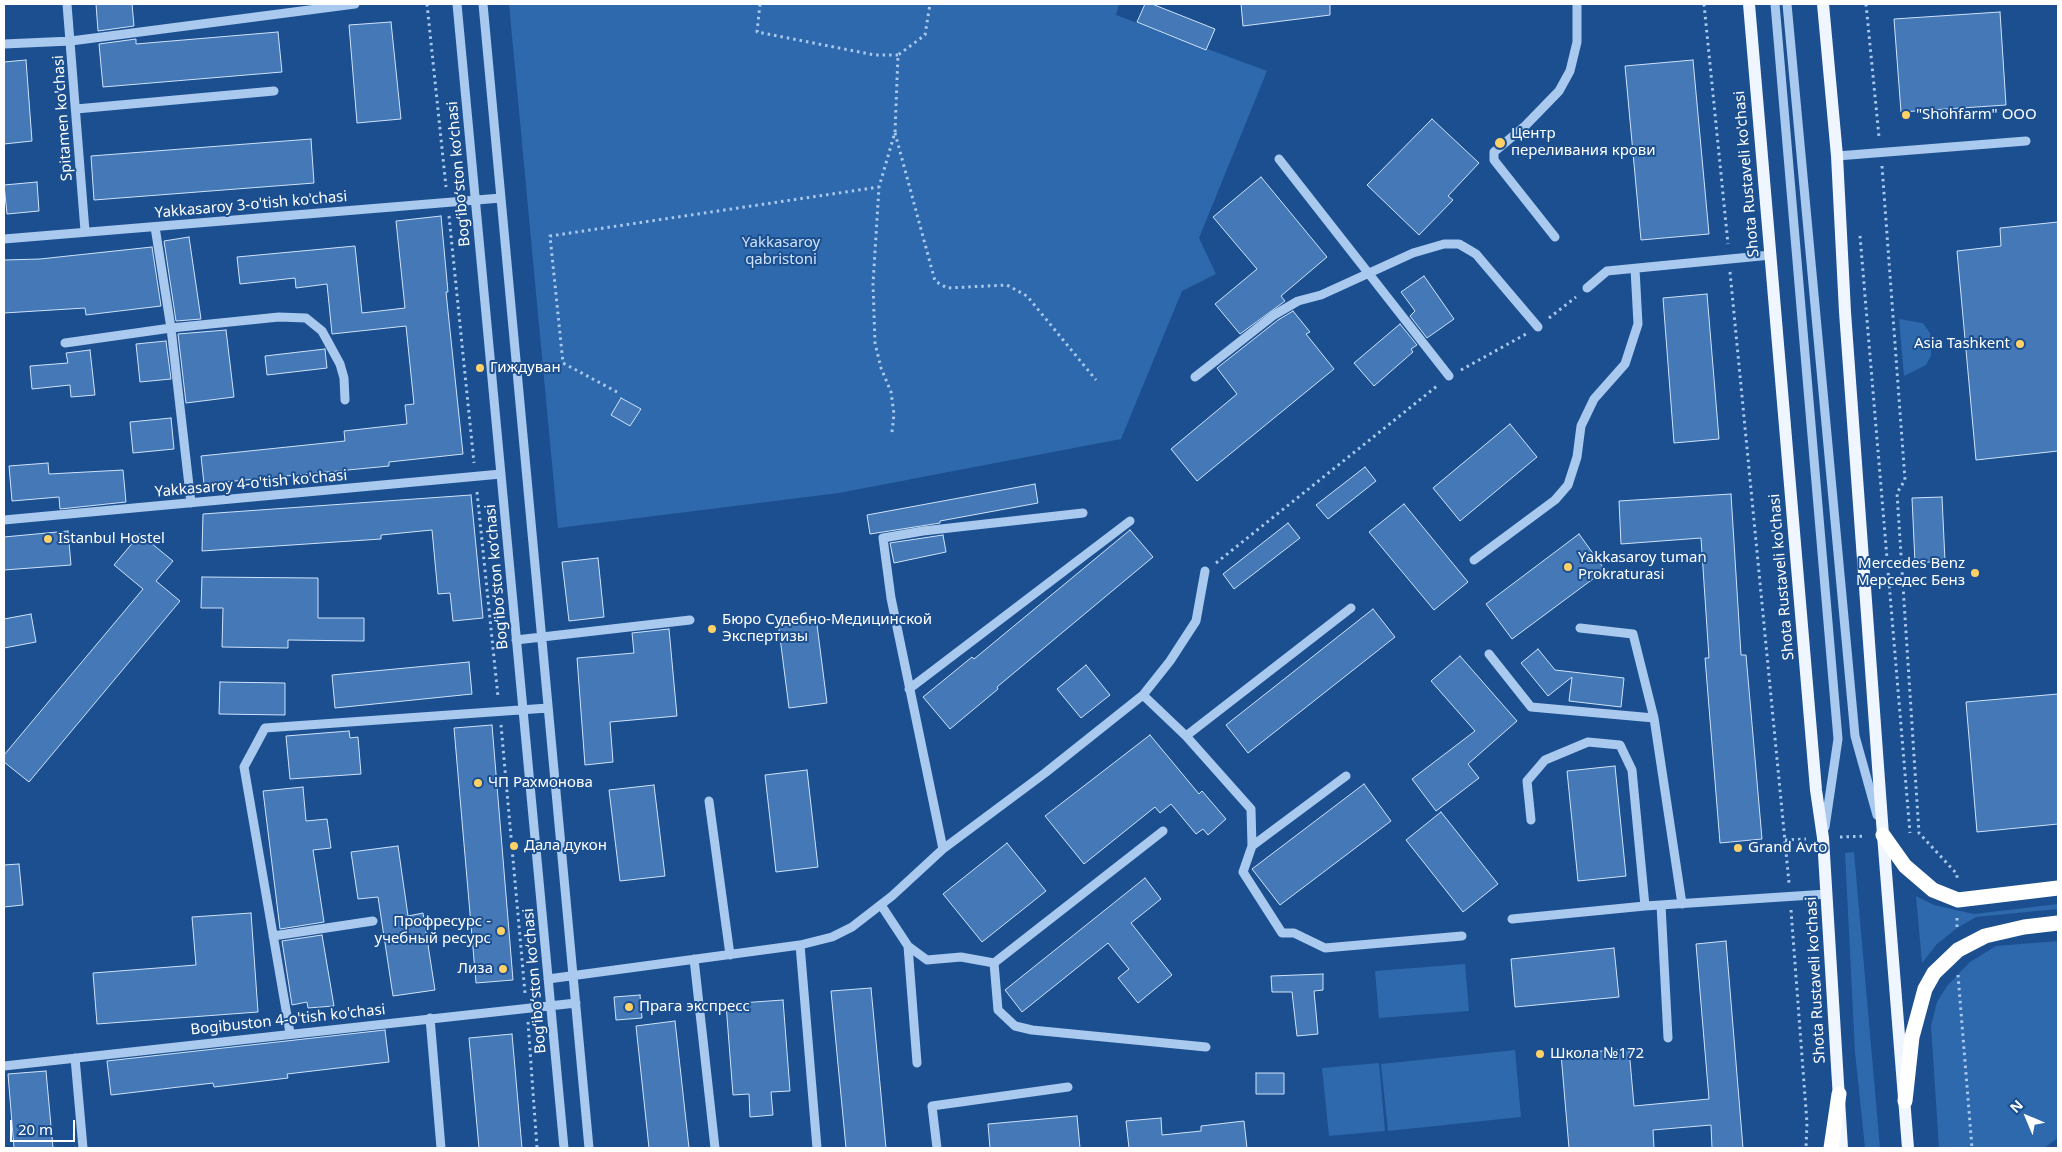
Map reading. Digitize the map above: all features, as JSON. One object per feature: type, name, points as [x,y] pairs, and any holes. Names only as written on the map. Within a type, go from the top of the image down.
[{"type":"highway","points":[[1883,835],[1905,866],[1934,890],[1958,900],[2058,888]]},
{"type":"highway","points":[[1905,1100],[1912,1037],[1925,989],[1934,973],[1958,950],[1985,936],[2024,927],[2058,923]]},
{"type":"highway","points":[[1831,1148],[1839,1094]]},
{"type":"main road","name":"Shota Rustaveli ko'chasi","points":[[1749,4],[1816,790],[1823,838],[1842,1148]]},
{"type":"main road","points":[[1823,4],[1836,156],[1883,835],[1908,1148]]},
{"type":"street","name":"Spitamen ko'chasi","points":[[67,4],[86,231]]},
{"type":"street","points":[[4,44],[71,41],[355,4]]},
{"type":"street","name":"Bogʻiboʻston koʻchasi","points":[[457,4],[564,1148]]},
{"type":"street","points":[[483,4],[589,1148]]},
{"type":"street","points":[[1556,237],[1494,160],[1494,152],[1525,126],[1559,91],[1570,71],[1577,42],[1577,4]]},
{"type":"street","points":[[1775,4],[1838,738],[1823,838]]},
{"type":"street","points":[[1787,4],[1855,736],[1883,835]]},
{"type":"street","points":[[76,109],[274,91]]},
{"type":"street","points":[[1836,156],[2026,141]]},
{"type":"street","points":[[1279,159],[1449,376]]},
{"type":"street","name":"Yakkasaroy 3-o'tish ko'chasi","points":[[4,239],[501,198]]},
{"type":"street","points":[[155,227],[171,328],[191,503]]},
{"type":"street","points":[[1195,377],[1274,315],[1298,301],[1321,296],[1370,275],[1413,253],[1444,244],[1459,244],[1476,254],[1538,327]]},
{"type":"street","points":[[1587,288],[1607,271],[1771,255]]},
{"type":"street","points":[[1474,560],[1555,500],[1568,485],[1577,457],[1581,426],[1594,399],[1625,364],[1638,324],[1635,268]]},
{"type":"street","points":[[64,343],[171,328],[279,317],[306,318],[322,331],[340,364],[344,378],[345,400]]},
{"type":"street","name":"Yakkasaroy 4-o'tish ko'chasi","points":[[4,520],[501,474]]},
{"type":"street","points":[[943,849],[891,598],[883,538],[923,531],[1083,513]]},
{"type":"street","points":[[909,689],[1130,521]]},
{"type":"street","points":[[548,979],[800,945],[832,937],[852,927],[881,905],[943,849],[1046,772],[1143,695],[1170,661],[1196,621],[1205,571]]},
{"type":"street","points":[[1186,736],[1351,608]]},
{"type":"street","points":[[516,640],[690,620]]},
{"type":"street","points":[[1580,628],[1633,634],[1654,718],[1682,904]]},
{"type":"street","points":[[1489,654],[1531,708],[1654,718]]},
{"type":"street","points":[[1143,695],[1186,736],[1252,809],[1252,846],[1243,872],[1282,933],[1294,933],[1325,948],[1462,936]]},
{"type":"street","points":[[290,1034],[244,766],[265,728],[548,708]]},
{"type":"street","points":[[1531,820],[1527,781],[1545,760],[1588,742],[1620,745],[1632,770],[1645,906]]},
{"type":"street","points":[[1252,846],[1346,776]]},
{"type":"street","points":[[709,802],[730,955]]},
{"type":"street","points":[[994,964],[1162,831]]},
{"type":"street","points":[[1512,919],[1645,906],[1827,894]]},
{"type":"street","points":[[881,905],[908,946],[927,960],[962,957],[994,964]]},
{"type":"street","points":[[1661,905],[1668,1038]]},
{"type":"street","points":[[273,936],[373,921]]},
{"type":"street","points":[[800,945],[817,1148]]},
{"type":"street","points":[[908,946],[917,1063]]},
{"type":"street","points":[[694,960],[715,1148]]},
{"type":"street","points":[[994,964],[998,1010],[1015,1026],[1032,1030],[1206,1048]]},
{"type":"street","name":"Bogibuston 4-o'tish ko'chasi","points":[[4,1066],[576,1003]]},
{"type":"street","points":[[430,1018],[440,1148]]},
{"type":"street","points":[[76,1058],[83,1148]]},
{"type":"street","points":[[937,1148],[932,1106],[1068,1087]]},
{"type":"path","points":[[427,4],[499,712],[537,1148]]},
{"type":"path","points":[[760,4],[757,32],[875,55],[898,55],[925,35],[930,4]]},
{"type":"path","points":[[1704,4],[1785,840],[1807,1124],[1806,1148]]},
{"type":"path","points":[[1785,840],[1919,833],[1897,493],[1906,480],[1881,153],[1866,4]]},
{"type":"path","points":[[892,432],[894,414],[891,392],[881,368],[874,343],[873,284],[878,187],[895,132],[898,55]]},
{"type":"path","points":[[895,132],[935,281],[947,288],[1007,285],[1027,296],[1096,380]]},
{"type":"path","points":[[617,392],[562,363],[550,236],[878,187]]},
{"type":"path","points":[[1860,233],[1910,833]]},
{"type":"path","points":[[1205,571],[1449,376],[1538,327],[1587,288]]},
{"type":"path","points":[[1958,972],[1972,1148]]},
{"type":"green space","name":"Yakkasaroy qabristoni","points":[[509,4],[1119,4],[1116,15],[1267,71],[1199,238],[1216,274],[1182,291],[1121,439],[839,493],[558,528]]},
{"type":"green space","points":[[1899,319],[1923,323],[1930,333],[1931,344],[1931,356],[1926,365],[1904,376]]},
{"type":"green space","points":[[1854,852],[1880,1148],[1865,1148],[1855,1052],[1845,853]]},
{"type":"green space","points":[[1916,896],[1934,905],[1974,914],[2058,904],[2058,909],[1976,917],[1957,928],[1937,944],[1922,963]]},
{"type":"green space","points":[[2058,941],[2058,1138],[2044,1148],[1939,1148],[1931,1026],[1937,1002],[1947,986],[1970,962],[1996,946]]},
{"type":"green space","points":[[1465,964],[1469,1011],[1379,1018],[1375,971]]},
{"type":"green space","points":[[1515,1050],[1521,1117],[1388,1131],[1381,1064]]},
{"type":"green space","points":[[1379,1063],[1385,1131],[1329,1136],[1322,1068]]},
{"type":"building","points":[[96,4],[132,4],[134,26],[98,31]]},
{"type":"building","points":[[1145,4],[1152,4],[1215,29],[1206,50],[1137,22]]},
{"type":"building","points":[[1241,4],[1330,4],[1330,15],[1243,26]]},
{"type":"building","points":[[2000,12],[2006,105],[1901,112],[1894,19]]},
{"type":"building","points":[[391,22],[401,119],[357,123],[349,25]]},
{"type":"building","points":[[278,32],[282,72],[103,87],[99,44],[136,39],[136,44]]},
{"type":"building","points":[[26,60],[32,141],[4,144],[4,62]]},
{"type":"building","points":[[1693,60],[1709,234],[1641,240],[1625,66]]},
{"type":"building","points":[[1432,119],[1479,163],[1448,196],[1453,200],[1419,235],[1367,185]]},
{"type":"building","points":[[311,139],[314,183],[94,200],[91,156]]},
{"type":"building","points":[[1261,177],[1327,257],[1281,296],[1285,301],[1240,334],[1215,304],[1257,269],[1213,217]]},
{"type":"building","points":[[37,182],[39,211],[7,214],[4,185]]},
{"type":"building","points":[[441,216],[448,292],[446,292],[463,454],[389,462],[389,466],[204,484],[201,456],[345,441],[344,431],[407,424],[405,405],[414,404],[406,326],[332,334],[327,284],[296,288],[295,278],[240,284],[237,257],[355,246],[362,313],[405,308],[396,221]]},
{"type":"building","points":[[2058,222],[2058,451],[1976,460],[1957,251],[2001,246],[2000,228]]},
{"type":"building","points":[[189,237],[201,319],[176,321],[164,241]]},
{"type":"building","points":[[152,247],[161,306],[86,315],[85,308],[4,313],[4,260],[40,259]]},
{"type":"building","points":[[1424,276],[1454,319],[1427,338],[1410,316],[1415,311],[1401,292]]},
{"type":"building","points":[[1707,294],[1719,439],[1674,443],[1663,298]]},
{"type":"building","points":[[1293,311],[1310,332],[1306,334],[1334,369],[1197,481],[1171,449],[1237,394],[1217,368],[1278,320]]},
{"type":"building","points":[[1400,324],[1417,345],[1411,349],[1413,352],[1374,386],[1354,363]]},
{"type":"building","points":[[226,330],[234,397],[186,403],[178,334]]},
{"type":"building","points":[[166,341],[171,379],[140,382],[136,344]]},
{"type":"building","points":[[325,349],[327,368],[267,375],[265,356]]},
{"type":"building","points":[[90,350],[95,395],[71,397],[70,385],[32,389],[30,366],[68,363],[66,353]]},
{"type":"building","points":[[621,398],[641,409],[630,426],[611,415]]},
{"type":"building","points":[[171,418],[174,449],[133,453],[130,422]]},
{"type":"building","points":[[1510,424],[1537,457],[1460,521],[1433,488]]},
{"type":"building","points":[[48,463],[49,474],[123,470],[126,502],[60,509],[59,497],[12,501],[9,466]]},
{"type":"building","points":[[1365,467],[1376,481],[1328,519],[1316,505]]},
{"type":"building","points":[[1035,484],[1038,503],[940,521],[940,523],[870,534],[867,515]]},
{"type":"building","points":[[1731,494],[1741,655],[1746,655],[1762,839],[1720,843],[1705,658],[1709,658],[1701,538],[1621,544],[1619,501]]},
{"type":"building","points":[[471,495],[483,618],[453,621],[450,593],[438,594],[432,530],[381,535],[381,539],[202,551],[203,514]]},
{"type":"building","points":[[1942,497],[1945,561],[1915,563],[1912,498]]},
{"type":"building","points":[[1404,504],[1468,582],[1434,610],[1369,532]]},
{"type":"building","points":[[1288,523],[1300,538],[1234,589],[1223,574]]},
{"type":"building","points":[[1130,530],[1153,557],[997,687],[998,689],[950,729],[923,697],[972,657],[974,659]]},
{"type":"building","points":[[68,531],[71,565],[4,570],[4,537]]},
{"type":"building","points":[[140,534],[173,561],[156,581],[180,601],[29,782],[4,762],[4,755],[143,589],[114,565]]},
{"type":"building","points":[[1579,534],[1605,570],[1512,639],[1486,604]]},
{"type":"building","points":[[943,535],[946,552],[894,563],[890,543]]},
{"type":"building","points":[[598,558],[604,617],[569,621],[562,562]]},
{"type":"building","points":[[202,577],[318,578],[318,618],[364,618],[364,641],[288,640],[288,648],[222,647],[223,608],[201,608]]},
{"type":"building","points":[[1373,609],[1395,637],[1248,753],[1226,725]]},
{"type":"building","points":[[31,614],[36,642],[4,648],[4,619]]},
{"type":"building","points":[[816,617],[827,703],[789,708],[778,622]]},
{"type":"building","points":[[669,629],[677,716],[610,722],[613,762],[585,765],[577,658],[634,653],[632,633]]},
{"type":"building","points":[[1538,649],[1555,670],[1624,678],[1621,707],[1569,701],[1572,677],[1548,696],[1521,663]]},
{"type":"building","points":[[1460,656],[1517,721],[1468,764],[1479,778],[1436,811],[1412,779],[1475,731],[1431,681]]},
{"type":"building","points":[[469,662],[472,694],[335,708],[332,675]]},
{"type":"building","points":[[1086,665],[1110,695],[1081,718],[1057,689]]},
{"type":"building","points":[[220,682],[285,683],[285,715],[219,714]]},
{"type":"building","points":[[2058,694],[2058,824],[1977,832],[1966,702]]},
{"type":"building","points":[[492,725],[513,980],[476,983],[454,728]]},
{"type":"building","points":[[349,731],[350,738],[358,737],[361,774],[290,779],[286,736]]},
{"type":"building","points":[[1150,735],[1199,794],[1202,791],[1226,819],[1208,835],[1203,829],[1196,834],[1171,804],[1160,813],[1155,807],[1084,864],[1045,816]]},
{"type":"building","points":[[1615,766],[1626,876],[1578,881],[1567,771]]},
{"type":"building","points":[[807,770],[818,867],[776,872],[765,775]]},
{"type":"building","points":[[1364,784],[1391,821],[1280,905],[1252,869]]},
{"type":"building","points":[[654,785],[665,876],[620,881],[609,790]]},
{"type":"building","points":[[303,787],[306,821],[327,819],[331,848],[313,850],[324,922],[280,929],[263,791]]},
{"type":"building","points":[[1441,812],[1498,884],[1463,912],[1406,840]]},
{"type":"building","points":[[1007,843],[1046,891],[982,942],[943,894]]},
{"type":"building","points":[[398,846],[408,916],[423,913],[435,990],[393,996],[378,897],[358,899],[351,852]]},
{"type":"building","points":[[19,864],[23,905],[4,907],[4,865]]},
{"type":"building","points":[[1145,878],[1161,899],[1131,923],[1172,975],[1138,1003],[1118,978],[1129,969],[1108,943],[1022,1012],[1005,990]]},
{"type":"building","points":[[251,913],[258,1012],[97,1024],[93,973],[196,965],[192,917]]},
{"type":"building","points":[[322,935],[334,1006],[308,1008],[307,1002],[292,1005],[282,941]]},
{"type":"building","points":[[1726,941],[1743,1148],[1712,1148],[1711,1125],[1653,1130],[1654,1148],[1569,1148],[1561,1054],[1629,1049],[1634,1106],[1709,1099],[1696,944]]},
{"type":"building","points":[[1614,948],[1619,997],[1515,1007],[1511,959]]},
{"type":"building","points":[[1323,974],[1323,990],[1314,991],[1318,1034],[1297,1036],[1292,992],[1272,992],[1271,976]]},
{"type":"building","points":[[871,988],[886,1148],[846,1148],[831,991]]},
{"type":"building","points":[[640,995],[642,1018],[616,1020],[614,997]]},
{"type":"building","points":[[783,1000],[790,1091],[771,1092],[773,1115],[750,1117],[749,1094],[733,1095],[726,1004]]},
{"type":"building","points":[[675,1021],[689,1148],[649,1148],[636,1026]]},
{"type":"building","points":[[385,1030],[389,1062],[287,1074],[288,1078],[214,1087],[213,1083],[111,1095],[107,1061]]},
{"type":"building","points":[[512,1034],[522,1148],[479,1148],[469,1038]]},
{"type":"building","points":[[46,1071],[53,1148],[14,1148],[8,1074]]},
{"type":"building","points":[[1256,1073],[1284,1073],[1284,1094],[1256,1094]]},
{"type":"building","points":[[1077,1116],[1080,1148],[990,1148],[988,1124]]},
{"type":"building","points":[[1161,1118],[1162,1135],[1201,1131],[1201,1126],[1244,1121],[1247,1148],[1129,1148],[1126,1121]]},
{"type":"place","name":"\"Shohfarm\" OOO","points":[[1906,115]]},
{"type":"place","name":"Центр переливания крови","points":[[1500,143]]},
{"type":"place","name":"Asia Tashkent","points":[[2020,344]]},
{"type":"place","name":"Гиждуван","points":[[480,368]]},
{"type":"place","name":"Istanbul Hostel","points":[[48,539]]},
{"type":"place","name":"Yakkasaroy tuman Prokraturasi","points":[[1568,567]]},
{"type":"place","name":"Mercedes Benz Мерседес Бенз","points":[[1975,573]]},
{"type":"place","name":"Бюро Судебно-Медицинской Экспертизы","points":[[712,629]]},
{"type":"place","name":"ЧП Рахмонова","points":[[478,783]]},
{"type":"place","name":"Дала дукон","points":[[514,846]]},
{"type":"place","name":"Grand Avto","points":[[1738,848]]},
{"type":"place","name":"Профресурс - учебный ресурс","points":[[501,931]]},
{"type":"place","name":"Лиза","points":[[503,969]]},
{"type":"place","name":"Прага экспресс","points":[[629,1007]]},
{"type":"place","name":"Школа №172","points":[[1540,1054]]}]
